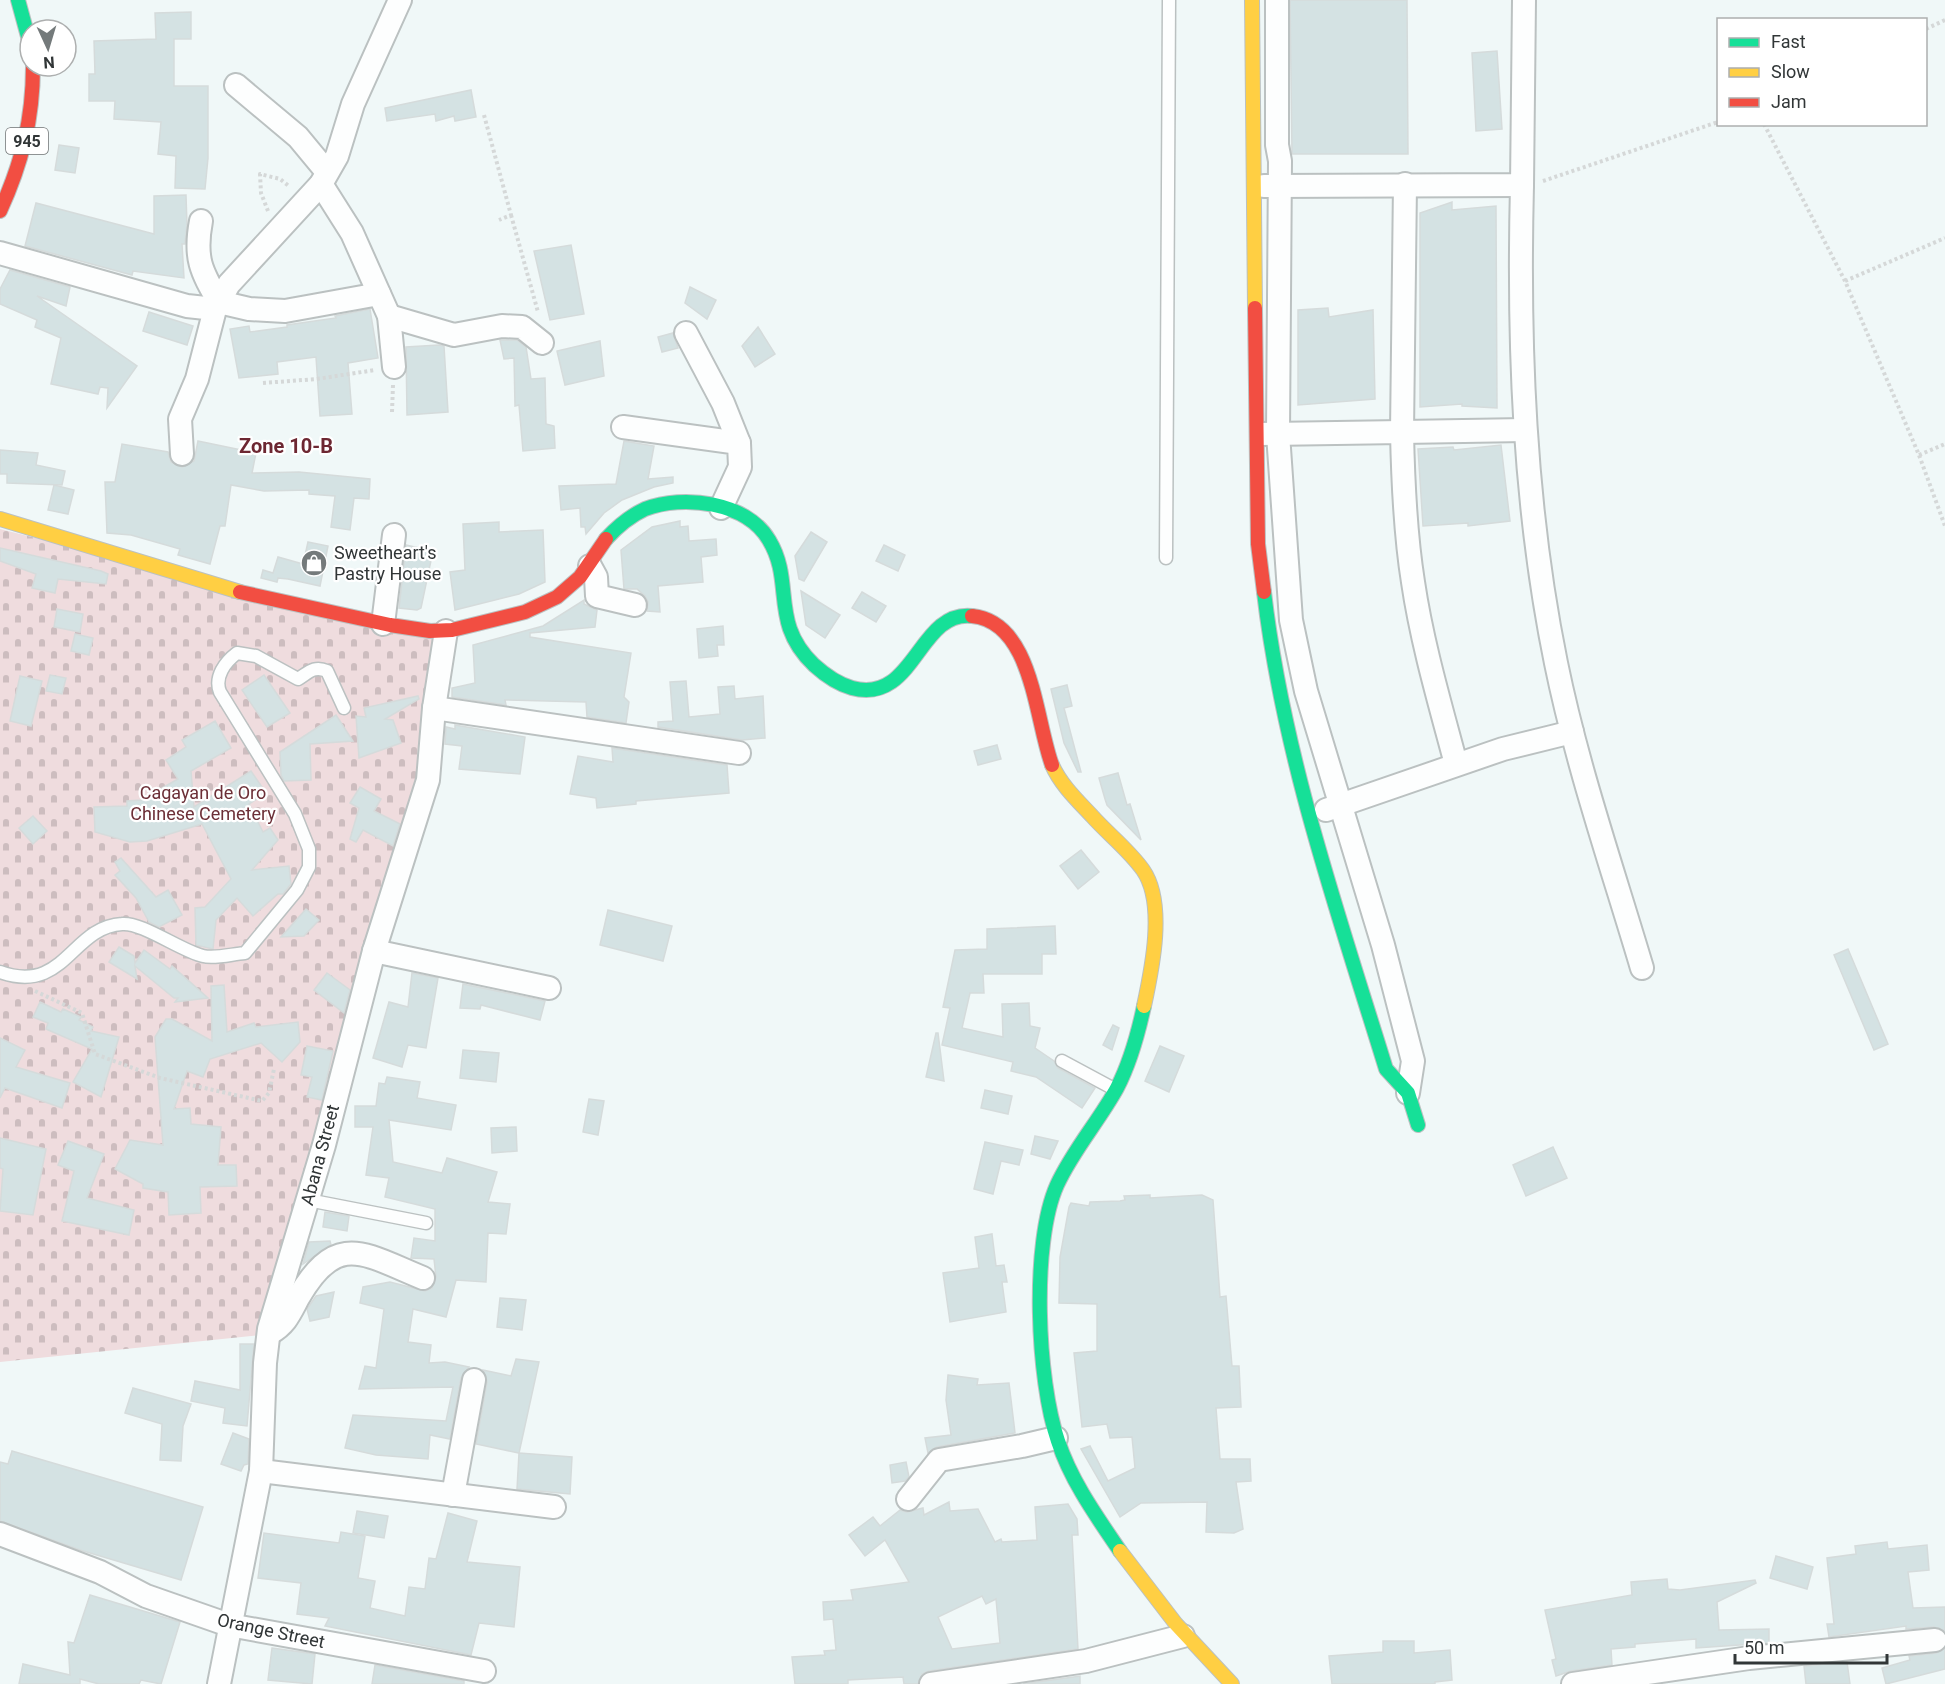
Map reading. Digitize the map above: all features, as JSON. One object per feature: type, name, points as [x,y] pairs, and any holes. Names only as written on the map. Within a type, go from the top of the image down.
[{"type":"street","points":[[18,0],[23,18]]},
{"type":"street","points":[[182,454],[180,419],[197,379],[217,305],[229,284],[277,234],[318,185],[337,156],[353,104],[400,0]]},
{"type":"street","points":[[1252,0],[1253,186],[1267,434],[1291,620],[1306,691],[1383,945],[1413,1061],[1408,1093]]},
{"type":"street","points":[[1276,0],[1280,186],[1267,434],[1258,544],[1267,629],[1279,693],[1310,815],[1386,1069],[1408,1093],[1418,1125]]},
{"type":"street","points":[[1524,0],[1522,185],[1525,430],[1542,587],[1572,732],[1642,968]]},
{"type":"street","name":"945","points":[[0,210],[21,165],[34,110],[33,78]]},
{"type":"street","points":[[236,85],[298,137],[318,185],[352,233],[390,316],[394,367]]},
{"type":"street","points":[[1405,184],[1403,490],[1413,582],[1431,671],[1456,764]]},
{"type":"street","points":[[1253,186],[1522,185]]},
{"type":"street","points":[[201,222],[196,252],[200,267],[217,305]]},
{"type":"street","points":[[0,253],[187,306],[217,305],[285,311],[379,294]]},
{"type":"street","points":[[390,316],[453,335],[502,326],[522,327],[542,343]]},
{"type":"street","points":[[686,333],[728,413],[738,443],[740,468],[721,508]]},
{"type":"street","points":[[623,427],[738,443]]},
{"type":"street","points":[[1267,434],[1525,430]]},
{"type":"street","points":[[0,519],[262,599],[383,624],[446,631],[543,607],[568,589],[590,566],[596,553],[622,520],[635,513],[664,503],[681,501],[705,503],[753,521],[762,530],[773,550],[782,584],[786,625],[795,643],[818,668],[841,684],[868,691],[883,687],[896,679],[920,652],[935,627],[945,620],[960,616],[974,614],[989,619],[1017,642],[1028,677],[1036,718],[1053,769],[1102,827],[1144,871],[1154,898],[1148,990],[1137,1038],[1116,1090],[1053,1194],[1046,1222],[1040,1284],[1041,1330],[1056,1438],[1077,1485],[1133,1573],[1184,1636],[1232,1684]]},
{"type":"street","points":[[383,624],[394,535]]},
{"type":"street","points":[[590,566],[596,577],[597,596],[635,605]]},
{"type":"street","points":[[1267,629],[1291,620]]},
{"type":"street","name":"Abana Street","points":[[219,1684],[261,1471],[265,1363],[269,1334],[308,1200],[375,951],[428,780],[434,708],[446,631]]},
{"type":"street","points":[[434,708],[739,753]]},
{"type":"street","points":[[1310,815],[1456,764],[1572,732]]},
{"type":"street","points":[[375,951],[549,988]]},
{"type":"street","points":[[269,1334],[286,1322],[308,1282],[324,1262],[335,1255],[359,1254],[423,1278]]},
{"type":"street","points":[[453,1494],[474,1380]]},
{"type":"street","points":[[908,1499],[939,1460],[1056,1438]]},
{"type":"street","points":[[261,1471],[554,1507]]},
{"type":"street","name":"Orange Street","points":[[0,1534],[100,1572],[146,1596],[230,1625],[484,1671]]},
{"type":"street","points":[[931,1684],[1086,1661],[1184,1636]]},
{"type":"street","points":[[1573,1684],[1749,1658],[1935,1640]]},
{"type":"lane","points":[[1166,558],[1169,0]]},
{"type":"lane","points":[[0,972],[15,977],[36,977],[62,962],[102,930],[123,923],[206,957],[244,953],[297,890],[309,867],[309,849],[295,814],[220,692],[217,684],[219,675],[229,659],[237,653],[256,656],[298,679],[311,669],[321,668],[327,671],[344,708]]},
{"type":"lane","points":[[1062,1061],[1116,1090]]},
{"type":"lane","points":[[308,1200],[426,1223]]},
{"type":"path","points":[[1927,29],[1945,20]]},
{"type":"path","points":[[484,115],[539,314]]},
{"type":"path","points":[[1522,185],[1546,180],[1717,123]]},
{"type":"path","points":[[1765,126],[1845,281],[1919,455],[1945,526]]},
{"type":"path","points":[[277,234],[261,194],[260,174],[318,185]]},
{"type":"path","points":[[500,220],[511,215]]},
{"type":"path","points":[[1845,281],[1945,238]]},
{"type":"path","points":[[263,383],[317,379],[394,367]]},
{"type":"path","points":[[1919,455],[1945,444]]},
{"type":"path","points":[[15,977],[25,986],[82,1013],[95,1054],[160,1078],[262,1101],[269,1093],[274,1069]]},
{"type":"green space","name":"Cagayan de Oro Chinese Cemetery","points":[[0,529],[440,640],[423,781],[260,1335],[0,1362]]},
{"type":"building","points":[[1290,0],[1407,0],[1408,154],[1292,154]]},
{"type":"building","points":[[191,12],[191,39],[174,39],[174,86],[208,86],[208,158],[205,189],[175,188],[176,156],[158,154],[161,122],[114,119],[115,101],[89,101],[89,74],[95,74],[94,41],[156,39],[155,13]]},
{"type":"building","points":[[1497,51],[1502,129],[1476,131],[1472,53]]},
{"type":"building","points":[[471,90],[476,117],[455,121],[454,116],[436,121],[435,114],[387,121],[385,108]]},
{"type":"building","points":[[59,145],[79,148],[75,173],[55,170]]},
{"type":"building","points":[[186,195],[187,225],[185,244],[182,244],[184,278],[133,271],[132,275],[25,246],[36,203],[154,234],[154,196]]},
{"type":"building","points":[[1452,202],[1452,210],[1496,206],[1497,408],[1462,406],[1462,404],[1420,407],[1420,213]]},
{"type":"building","points":[[571,245],[584,314],[550,320],[534,251]]},
{"type":"building","points":[[10,270],[70,287],[66,306],[37,296],[137,366],[107,408],[108,388],[100,387],[98,394],[51,384],[61,338],[35,327],[37,320],[0,304],[0,289]]},
{"type":"building","points":[[690,287],[716,300],[707,319],[685,303]]},
{"type":"building","points":[[1328,308],[1329,317],[1373,310],[1375,399],[1298,405],[1298,310]]},
{"type":"building","points":[[370,309],[378,358],[348,363],[352,414],[320,416],[316,357],[277,362],[278,374],[239,378],[230,329],[249,326],[250,332],[287,327],[287,325],[336,318],[335,316]]},
{"type":"building","points":[[149,312],[193,326],[187,345],[143,331]]},
{"type":"building","points":[[758,327],[775,354],[755,367],[742,346]]},
{"type":"building","points":[[673,333],[678,348],[662,352],[658,337]]},
{"type":"building","points":[[500,340],[517,340],[526,347],[531,379],[545,378],[546,424],[554,426],[555,448],[523,451],[519,405],[515,406],[514,358],[504,359]]},
{"type":"building","points":[[600,341],[604,376],[565,385],[557,351]]},
{"type":"building","points":[[444,346],[448,412],[407,415],[406,347]]},
{"type":"building","points":[[198,441],[256,453],[252,473],[299,472],[370,479],[369,499],[354,498],[350,530],[331,527],[335,496],[309,494],[309,490],[264,491],[231,485],[225,526],[220,526],[210,564],[178,555],[180,549],[131,535],[107,533],[105,482],[115,482],[122,444],[168,452],[171,462],[182,467],[194,461]]},
{"type":"building","points":[[624,441],[654,446],[648,479],[673,477],[673,483],[654,487],[622,500],[604,513],[586,534],[585,527],[581,527],[580,508],[561,510],[559,486],[616,484]]},
{"type":"building","points":[[1501,445],[1510,521],[1468,526],[1468,523],[1423,526],[1418,449],[1453,447],[1454,450]]},
{"type":"building","points":[[0,450],[38,453],[36,465],[65,471],[62,485],[7,483],[7,474],[0,474]]},
{"type":"building","points":[[54,485],[74,490],[68,514],[48,510]]},
{"type":"building","points":[[680,521],[680,527],[688,526],[689,541],[716,539],[717,555],[701,557],[703,582],[658,586],[660,612],[647,611],[648,602],[645,596],[637,589],[624,589],[621,550],[652,527]]},
{"type":"building","points":[[499,522],[499,532],[543,530],[545,582],[519,594],[455,610],[450,572],[465,570],[463,524]]},
{"type":"building","points":[[811,532],[827,542],[804,581],[799,579],[795,556]]},
{"type":"building","points":[[308,542],[328,546],[320,586],[288,579],[278,578],[277,582],[261,578],[263,570],[273,573],[278,557],[303,564]]},
{"type":"building","points":[[406,545],[433,551],[421,608],[417,610],[399,608]]},
{"type":"building","points":[[884,545],[905,555],[898,571],[876,561]]},
{"type":"building","points":[[0,548],[101,571],[108,574],[106,584],[58,579],[55,593],[32,588],[36,574],[0,561]]},
{"type":"building","points":[[801,591],[840,615],[825,638],[806,625]]},
{"type":"building","points":[[862,592],[886,606],[876,622],[852,608]]},
{"type":"building","points":[[584,600],[584,604],[597,610],[595,627],[530,633],[530,637],[631,653],[624,697],[629,702],[626,723],[587,717],[586,702],[505,700],[506,705],[452,697],[452,688],[475,683],[473,645],[543,626]]},
{"type":"building","points":[[57,609],[83,614],[80,632],[54,627]]},
{"type":"building","points":[[723,626],[724,645],[717,645],[718,656],[699,658],[697,629]]},
{"type":"building","points":[[75,634],[93,638],[89,655],[71,651]]},
{"type":"building","points":[[50,675],[66,678],[62,694],[46,691]]},
{"type":"building","points":[[264,675],[290,713],[267,727],[242,690]]},
{"type":"building","points":[[20,676],[42,681],[31,726],[10,721]]},
{"type":"building","points":[[686,681],[689,717],[720,714],[718,687],[734,686],[735,699],[763,696],[765,738],[742,740],[658,727],[658,722],[673,721],[670,682]]},
{"type":"building","points":[[1067,685],[1072,706],[1064,708],[1081,772],[1078,772],[1064,743],[1051,689]]},
{"type":"building","points":[[418,696],[419,699],[385,719],[393,720],[401,743],[359,758],[356,716],[366,717],[364,708]]},
{"type":"building","points":[[336,715],[353,741],[310,744],[311,780],[284,781],[281,775],[280,752]]},
{"type":"building","points":[[215,721],[231,748],[191,771],[194,807],[251,771],[266,793],[249,804],[263,832],[270,828],[278,840],[252,870],[289,866],[291,884],[283,894],[278,894],[253,916],[237,898],[216,920],[213,949],[196,945],[195,908],[205,907],[231,879],[202,824],[147,841],[130,842],[95,832],[94,807],[127,806],[127,801],[141,800],[178,779],[166,760],[186,747],[182,740]]},
{"type":"building","points":[[455,725],[525,737],[520,774],[459,769],[462,746],[445,744],[446,727],[455,729]]},
{"type":"building","points":[[997,745],[1001,759],[978,765],[974,751]]},
{"type":"building","points":[[612,748],[727,765],[729,793],[636,801],[636,804],[597,808],[596,798],[570,794],[578,756],[613,762]]},
{"type":"building","points":[[1118,773],[1127,805],[1130,804],[1141,840],[1107,805],[1099,778]]},
{"type":"building","points":[[360,787],[381,799],[374,811],[400,824],[393,846],[363,830],[356,842],[350,839],[359,808],[350,803]]},
{"type":"building","points":[[33,816],[47,831],[33,844],[19,828]]},
{"type":"building","points":[[1081,850],[1099,872],[1078,889],[1060,866]]},
{"type":"building","points":[[121,858],[156,897],[168,890],[182,915],[159,927],[149,922],[136,898],[115,875],[120,871],[115,862]]},
{"type":"building","points":[[306,909],[319,920],[304,936],[281,937]]},
{"type":"building","points":[[608,910],[672,926],[663,961],[600,945]]},
{"type":"building","points":[[1055,926],[1056,954],[1042,954],[1042,974],[983,974],[984,993],[970,993],[962,1028],[1003,1037],[1002,1004],[1029,1003],[1030,1026],[1040,1028],[1035,1048],[1054,1061],[1058,1068],[1095,1088],[1082,1108],[1036,1077],[1011,1071],[1013,1062],[942,1045],[950,1008],[943,1007],[955,950],[987,949],[987,929]]},
{"type":"building","points":[[119,947],[134,956],[135,963],[144,950],[170,969],[172,966],[208,998],[175,1002],[178,998],[174,998],[135,966],[137,979],[109,962]]},
{"type":"building","points":[[1848,949],[1888,1044],[1874,1050],[1834,955]]},
{"type":"building","points":[[327,973],[350,990],[344,1013],[314,990]]},
{"type":"building","points":[[412,973],[438,978],[426,1048],[408,1045],[402,1067],[373,1058],[389,1002],[408,1007]]},
{"type":"building","points":[[463,984],[545,1001],[540,1020],[481,1005],[480,1009],[460,1008]]},
{"type":"building","points":[[224,985],[227,1032],[254,1023],[256,1027],[298,1022],[300,1042],[282,1062],[261,1043],[210,1059],[203,1077],[187,1071],[174,1109],[190,1108],[191,1124],[221,1127],[218,1165],[236,1165],[237,1186],[200,1187],[201,1213],[169,1215],[168,1192],[143,1188],[143,1184],[115,1169],[130,1140],[163,1145],[155,1037],[166,1019],[172,1019],[212,1041],[211,986]]},
{"type":"building","points":[[40,1002],[61,1012],[63,1009],[81,1017],[79,1020],[93,1027],[91,1031],[119,1037],[101,1097],[73,1082],[92,1049],[46,1029],[48,1023],[33,1017]]},
{"type":"building","points":[[1113,1025],[1119,1028],[1112,1050],[1103,1045]]},
{"type":"building","points":[[936,1033],[938,1033],[944,1081],[926,1077]]},
{"type":"building","points":[[0,1038],[25,1050],[16,1067],[70,1083],[62,1108],[5,1088],[0,1098]]},
{"type":"building","points":[[307,1046],[333,1051],[322,1100],[307,1097],[312,1077],[301,1075]]},
{"type":"building","points":[[1160,1046],[1184,1056],[1169,1092],[1145,1081]]},
{"type":"building","points":[[463,1050],[499,1053],[496,1082],[460,1078]]},
{"type":"building","points":[[387,1077],[420,1082],[417,1098],[456,1105],[451,1130],[389,1120],[393,1162],[442,1173],[447,1158],[497,1172],[488,1202],[510,1204],[506,1234],[488,1233],[486,1282],[456,1280],[446,1317],[413,1309],[408,1342],[431,1345],[429,1363],[445,1362],[469,1367],[461,1378],[450,1439],[430,1435],[428,1459],[376,1455],[345,1448],[353,1415],[446,1421],[453,1387],[359,1389],[365,1366],[376,1368],[384,1309],[360,1303],[363,1287],[390,1282],[425,1291],[432,1288],[436,1277],[434,1259],[411,1258],[414,1238],[435,1241],[435,1209],[385,1197],[389,1178],[366,1175],[373,1127],[355,1127],[355,1106],[376,1106],[379,1083],[385,1084]]},
{"type":"building","points":[[985,1090],[1012,1096],[1008,1114],[981,1108]]},
{"type":"building","points":[[589,1099],[604,1101],[598,1135],[583,1132]]},
{"type":"building","points":[[516,1127],[517,1151],[492,1153],[491,1128]]},
{"type":"building","points":[[1035,1136],[1058,1141],[1050,1159],[1031,1154]]},
{"type":"building","points":[[0,1138],[46,1149],[33,1215],[0,1211],[3,1169],[0,1168]]},
{"type":"building","points":[[68,1141],[104,1154],[87,1198],[134,1210],[129,1235],[62,1221],[74,1171],[58,1165]]},
{"type":"building","points":[[985,1142],[1023,1150],[1019,1165],[1001,1161],[993,1194],[974,1189]]},
{"type":"building","points":[[1553,1147],[1567,1178],[1526,1196],[1513,1165]]},
{"type":"building","points":[[1150,1195],[1150,1198],[1202,1195],[1213,1200],[1220,1297],[1226,1296],[1232,1366],[1239,1366],[1241,1407],[1216,1408],[1220,1459],[1250,1459],[1251,1481],[1236,1482],[1243,1529],[1234,1533],[1206,1532],[1207,1502],[1141,1503],[1120,1517],[1081,1449],[1090,1446],[1108,1481],[1135,1468],[1132,1437],[1110,1438],[1107,1424],[1082,1427],[1074,1353],[1097,1351],[1097,1304],[1059,1303],[1060,1257],[1069,1207],[1071,1203],[1089,1206],[1090,1202],[1120,1201],[1125,1200],[1124,1196]]},
{"type":"building","points":[[325,1212],[349,1216],[347,1231],[323,1227]]},
{"type":"building","points":[[992,1234],[996,1266],[1004,1265],[1007,1282],[1002,1282],[1006,1312],[950,1322],[943,1273],[979,1268],[975,1237]]},
{"type":"building","points":[[330,1241],[331,1245],[303,1264],[309,1242]]},
{"type":"building","points":[[334,1292],[329,1317],[310,1321],[307,1309],[316,1296]]},
{"type":"building","points":[[500,1298],[526,1300],[522,1330],[497,1327]]},
{"type":"building","points":[[240,1344],[254,1344],[247,1426],[223,1423],[225,1408],[191,1401],[195,1381],[240,1390]]},
{"type":"building","points":[[516,1359],[539,1362],[519,1453],[476,1444],[487,1382],[483,1370],[511,1376]]},
{"type":"building","points":[[948,1375],[978,1379],[977,1385],[1009,1383],[1015,1433],[937,1447],[928,1453],[925,1438],[951,1435],[946,1400]]},
{"type":"building","points":[[133,1388],[191,1404],[183,1426],[181,1461],[160,1460],[162,1424],[125,1413]]},
{"type":"building","points":[[233,1433],[249,1439],[248,1464],[244,1465],[241,1471],[221,1464]]},
{"type":"building","points":[[12,1451],[203,1507],[181,1580],[80,1550],[0,1521],[0,1462],[8,1464]]},
{"type":"building","points":[[519,1453],[572,1457],[570,1494],[517,1489]]},
{"type":"building","points":[[906,1462],[909,1477],[905,1481],[892,1483],[890,1465]]},
{"type":"building","points":[[949,1502],[950,1511],[978,1509],[995,1542],[1001,1539],[1002,1542],[1037,1540],[1035,1507],[1068,1504],[1077,1519],[1078,1535],[1072,1535],[1078,1649],[929,1671],[922,1674],[918,1684],[904,1684],[903,1677],[848,1680],[848,1684],[795,1684],[792,1657],[825,1655],[824,1651],[836,1650],[833,1619],[824,1620],[823,1602],[853,1600],[851,1590],[909,1582],[885,1540],[865,1556],[849,1535],[873,1517],[880,1526],[900,1510],[907,1512],[923,1508],[924,1515]],"holes":[[[982,1596],[986,1604],[996,1599],[1000,1643],[952,1649],[938,1617]]]},
{"type":"building","points":[[357,1511],[388,1516],[384,1538],[353,1533]]},
{"type":"building","points":[[448,1513],[477,1521],[467,1562],[520,1567],[514,1627],[479,1623],[471,1655],[325,1626],[329,1618],[297,1614],[301,1583],[258,1578],[264,1533],[339,1543],[341,1532],[365,1536],[358,1578],[375,1581],[370,1608],[405,1616],[409,1587],[425,1589],[429,1558],[436,1559]]},
{"type":"building","points":[[1887,1542],[1888,1549],[1927,1545],[1929,1570],[1908,1572],[1913,1608],[1945,1607],[1945,1631],[1934,1627],[1906,1629],[1906,1626],[1829,1637],[1827,1624],[1834,1624],[1827,1558],[1856,1554],[1855,1546]]},
{"type":"building","points":[[1776,1556],[1813,1567],[1807,1589],[1770,1578]]},
{"type":"building","points":[[1667,1579],[1668,1589],[1680,1590],[1755,1580],[1756,1583],[1717,1602],[1719,1630],[1769,1629],[1769,1643],[1696,1648],[1696,1639],[1635,1644],[1635,1647],[1611,1649],[1612,1665],[1571,1671],[1556,1676],[1552,1660],[1556,1659],[1545,1610],[1632,1595],[1631,1582]]},
{"type":"building","points":[[90,1595],[180,1622],[161,1684],[141,1680],[139,1684],[99,1684],[80,1679],[80,1684],[19,1684],[23,1664],[70,1675],[68,1642],[74,1643]]},
{"type":"building","points":[[1383,1641],[1414,1641],[1414,1653],[1450,1650],[1452,1680],[1435,1682],[1435,1684],[1332,1684],[1329,1656],[1383,1652]]},
{"type":"building","points":[[272,1648],[315,1654],[312,1684],[268,1680]]},
{"type":"building","points":[[1945,1648],[1945,1669],[1886,1684],[1882,1668],[1910,1660],[1909,1656],[1936,1653]]},
{"type":"building","points":[[1847,1662],[1850,1684],[1806,1684],[1804,1666]]},
{"type":"building","points":[[375,1665],[464,1681],[464,1684],[372,1684]]},
{"type":"building","points":[[1080,1676],[1080,1684],[1023,1684]]},
{"type":"traffic: fast","points":[[18,0],[23,18]]},
{"type":"traffic: fast","points":[[606,539],[634,515],[660,504],[695,502],[713,505],[746,517],[759,527],[777,556],[787,618],[800,649],[823,672],[837,682],[852,688],[873,690],[890,683],[903,671],[939,627],[954,618],[972,616]]},
{"type":"traffic: fast","points":[[1264,592],[1284,713],[1331,892],[1386,1069],[1408,1093],[1418,1125]]},
{"type":"traffic: fast","points":[[1120,1551],[1077,1484],[1058,1441],[1045,1383],[1040,1275],[1043,1241],[1057,1185],[1122,1078],[1144,1006]]},
{"type":"traffic: slow","points":[[1252,0],[1255,308]]},
{"type":"traffic: slow","points":[[0,519],[240,592]]},
{"type":"traffic: slow","points":[[1052,765],[1070,792],[1143,870],[1150,884],[1156,918],[1153,955],[1144,1006]]},
{"type":"traffic: slow","points":[[1120,1551],[1176,1624],[1232,1684]]},
{"type":"traffic: jam","points":[[0,211],[25,140],[32,78]]},
{"type":"traffic: jam","points":[[1255,308],[1258,544],[1264,592]]},
{"type":"traffic: jam","points":[[240,592],[390,625],[430,631],[452,630],[525,612],[557,597],[580,577],[606,539]]},
{"type":"traffic: jam","points":[[972,616],[992,622],[1008,635],[1020,654],[1035,699],[1052,765]]},
{"type":"place","name":"Sweetheart's Pastry House","points":[[314,563]]},
{"type":"district","name":"Zone 10-B","points":[[286,446]]}]
